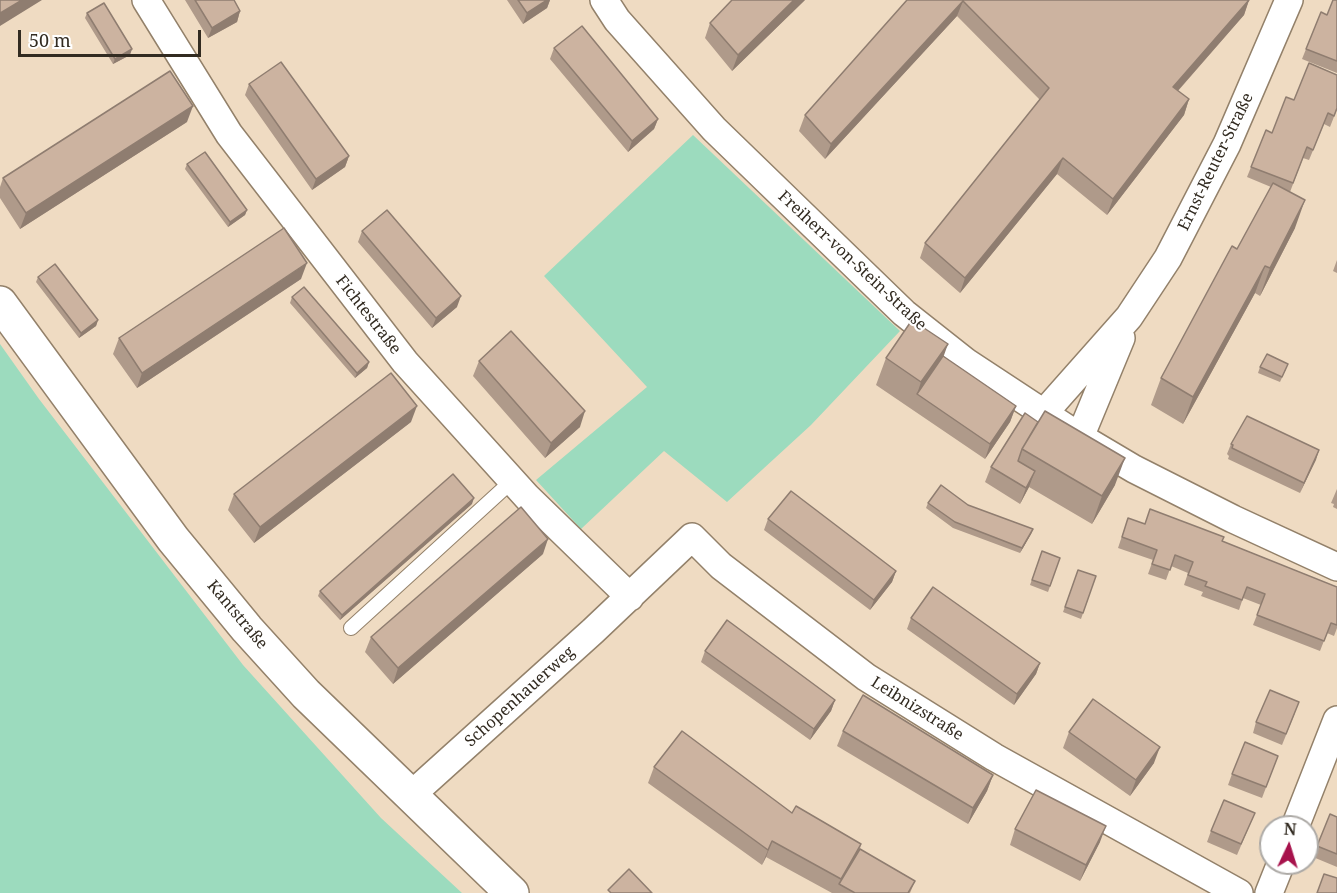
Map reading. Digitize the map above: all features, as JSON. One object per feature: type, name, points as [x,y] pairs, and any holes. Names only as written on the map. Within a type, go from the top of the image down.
[{"type":"main road","name":"Kantstraße","points":[[0,303],[173,539],[247,629],[306,694],[513,893]]},
{"type":"street","name":"Fichtestraße","points":[[147,0],[229,134],[405,362],[512,481],[630,597]]},
{"type":"street","name":"Freiherr-von-Stein-Straße","points":[[604,0],[617,20],[694,109],[904,313],[966,362],[1080,437],[1175,491],[1337,567]]},
{"type":"street","name":"Ernst-Reuter-Straße","points":[[1043,414],[1129,317],[1167,258],[1215,169],[1289,0]]},
{"type":"street","name":"Ernst-Reuter-Straße","points":[[1080,437],[1129,317]]},
{"type":"street","name":"Leibnizstraße","points":[[630,597],[692,537],[722,566],[866,677],[994,757],[1239,893]]},
{"type":"street","name":"Schopenhauerweg","points":[[410,796],[630,597]]},
{"type":"street","points":[[1300,815],[1337,720]]},
{"type":"street","points":[[1269,893],[1276,875]]},
{"type":"lane","points":[[351,628],[512,481]]},
{"type":"green space","points":[[693,135],[900,331],[811,425],[727,502],[664,451],[581,529],[536,480],[647,387],[544,276]]},
{"type":"green space","points":[[0,344],[39,399],[243,665],[381,818],[462,893],[0,893]]},
{"type":"building","points":[[0,0],[22,0],[0,13]]},
{"type":"building","points":[[195,0],[234,0],[240,11],[212,28]]},
{"type":"building","points":[[518,0],[547,0],[527,13]]},
{"type":"building","points":[[732,0],[794,0],[738,55],[710,23]]},
{"type":"building","points":[[907,0],[1249,0],[1173,87],[1189,99],[1113,199],[1063,158],[965,278],[925,243],[1049,88],[963,1],[831,144],[805,115]]},
{"type":"building","points":[[1333,0],[1337,0],[1337,61],[1306,49],[1321,12],[1327,15]]},
{"type":"building","points":[[104,3],[132,49],[115,59],[87,13]]},
{"type":"building","points":[[582,26],[658,119],[632,141],[554,48]]},
{"type":"building","points":[[281,62],[349,156],[316,179],[249,84]]},
{"type":"building","points":[[1309,63],[1337,75],[1337,108],[1334,116],[1328,113],[1313,150],[1307,147],[1293,183],[1251,167],[1266,130],[1272,133],[1286,97],[1294,100]]},
{"type":"building","points":[[170,71],[193,106],[26,213],[3,178]]},
{"type":"building","points":[[205,152],[247,210],[230,222],[187,164]]},
{"type":"building","points":[[1273,183],[1305,200],[1270,268],[1265,266],[1193,397],[1161,378],[1232,246],[1237,249]]},
{"type":"building","points":[[387,210],[461,296],[436,318],[362,231]]},
{"type":"building","points":[[284,228],[307,263],[142,373],[119,338]]},
{"type":"building","points":[[55,264],[98,320],[81,333],[38,277]]},
{"type":"building","points":[[304,287],[369,362],[357,373],[292,297]]},
{"type":"building","points":[[912,320],[948,344],[921,382],[886,358]]},
{"type":"building","points":[[511,331],[585,411],[551,443],[479,361]]},
{"type":"building","points":[[1267,354],[1288,364],[1282,377],[1260,367]]},
{"type":"building","points":[[943,356],[1016,406],[990,444],[917,394]]},
{"type":"building","points":[[391,373],[417,406],[260,527],[234,494]]},
{"type":"building","points":[[1045,411],[1125,458],[1102,496],[1022,449]]},
{"type":"building","points":[[1025,413],[1038,422],[1022,449],[1018,461],[1035,471],[1026,488],[991,467]]},
{"type":"building","points":[[1247,416],[1319,450],[1304,483],[1232,448],[1231,444]]},
{"type":"building","points":[[453,474],[474,498],[342,615],[320,591]]},
{"type":"building","points":[[941,485],[968,505],[1033,529],[1022,548],[955,522],[928,503]]},
{"type":"building","points":[[791,491],[896,571],[874,600],[768,519]]},
{"type":"building","points":[[521,507],[548,539],[398,668],[371,637]]},
{"type":"building","points":[[1150,509],[1224,537],[1222,541],[1337,587],[1337,625],[1331,623],[1324,641],[1257,615],[1265,594],[1247,587],[1242,600],[1205,586],[1207,582],[1188,575],[1193,562],[1175,555],[1170,570],[1152,564],[1157,550],[1122,537],[1128,518],[1145,524]]},
{"type":"building","points":[[1042,551],[1060,558],[1050,586],[1032,580]]},
{"type":"building","points":[[1078,570],[1096,576],[1083,613],[1065,607]]},
{"type":"building","points":[[933,587],[1040,663],[1017,694],[911,618]]},
{"type":"building","points":[[727,620],[835,700],[814,729],[705,651]]},
{"type":"building","points":[[1270,690],[1299,702],[1286,734],[1256,722]]},
{"type":"building","points":[[863,695],[993,775],[973,808],[843,731]]},
{"type":"building","points":[[1093,699],[1160,747],[1136,780],[1069,732]]},
{"type":"building","points":[[682,731],[792,813],[796,806],[861,844],[841,879],[772,841],[768,850],[654,767]]},
{"type":"building","points":[[1245,742],[1278,756],[1266,787],[1232,774]]},
{"type":"building","points":[[1036,790],[1106,826],[1086,865],[1015,829]]},
{"type":"building","points":[[1224,800],[1255,813],[1241,844],[1211,831]]},
{"type":"building","points":[[1330,814],[1337,817],[1337,854],[1319,847],[1319,841]]},
{"type":"building","points":[[860,849],[915,881],[908,893],[855,893],[839,884]]},
{"type":"building","points":[[629,869],[652,893],[611,893],[608,890]]},
{"type":"building","points":[[1324,874],[1337,878],[1337,893],[1317,893]]}]
